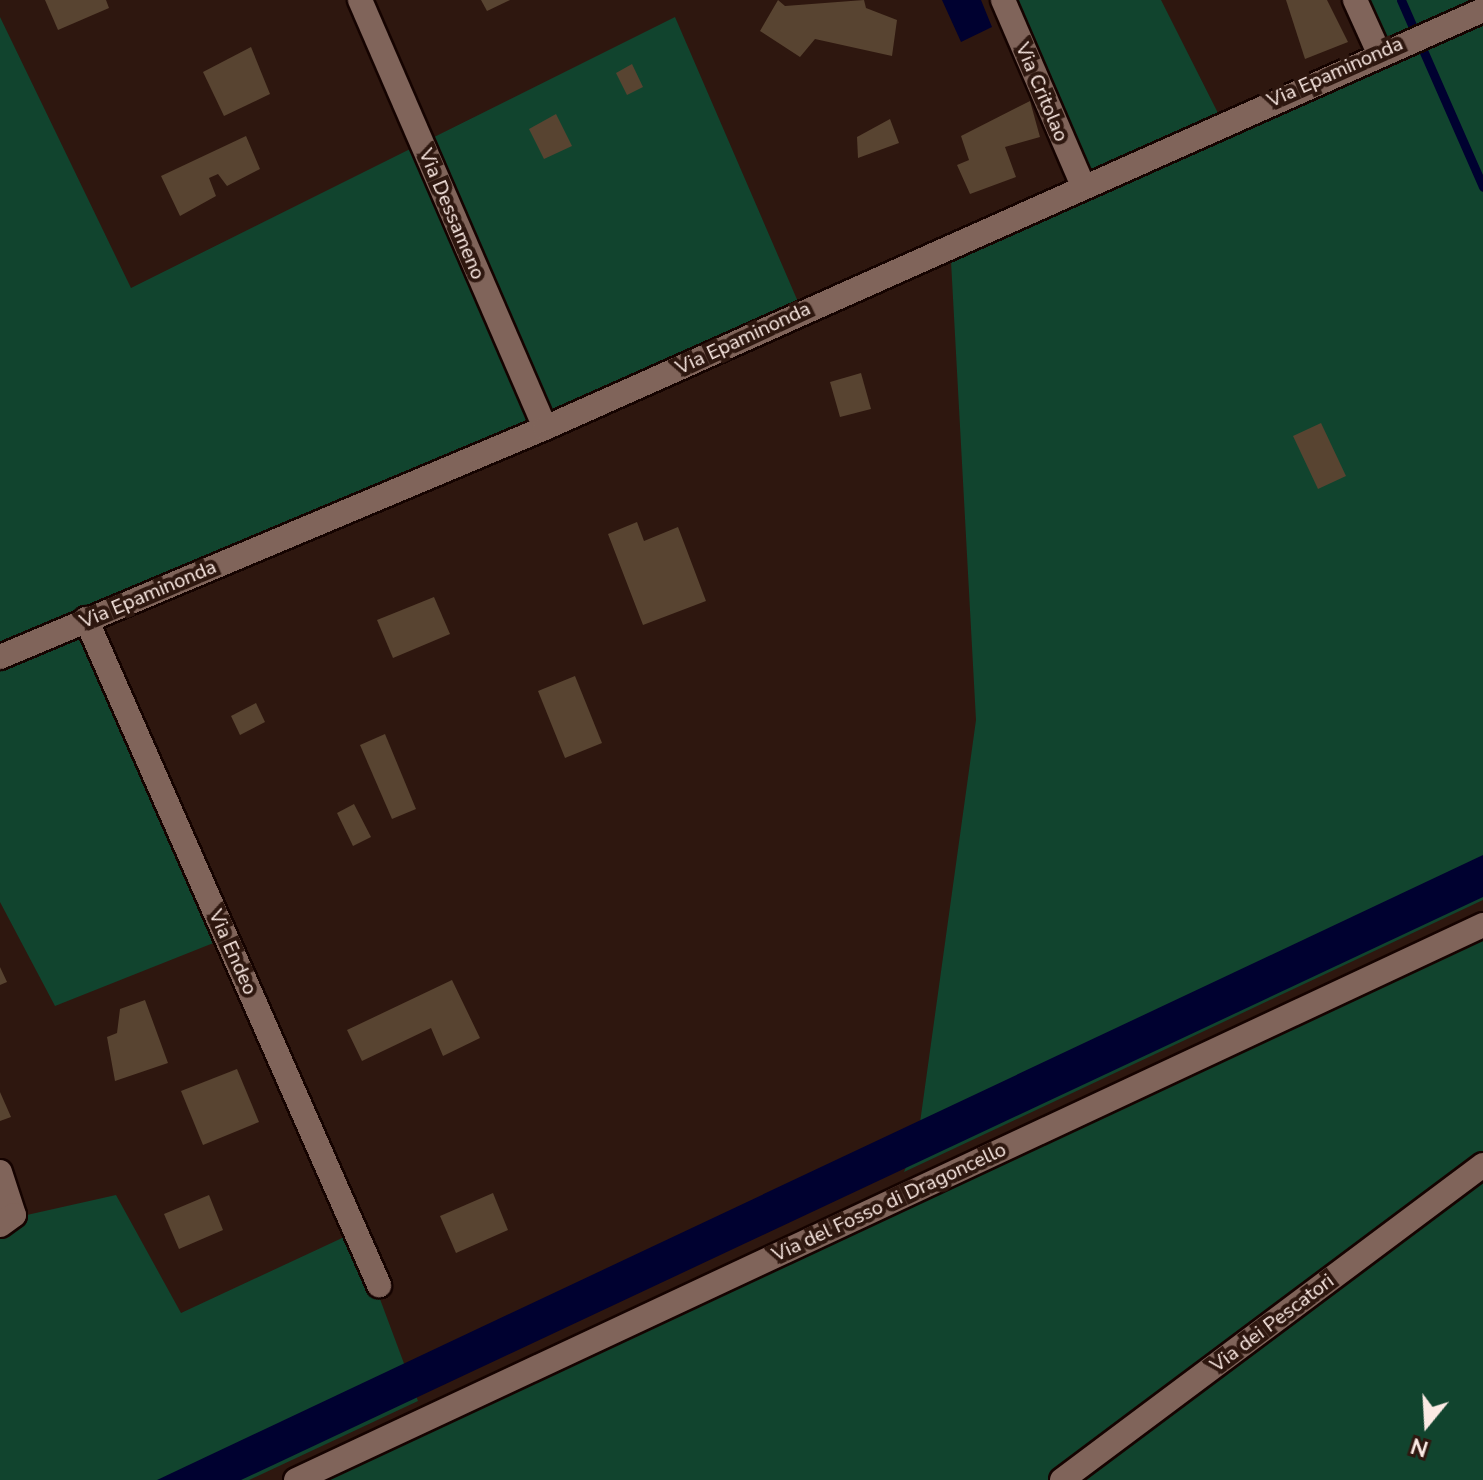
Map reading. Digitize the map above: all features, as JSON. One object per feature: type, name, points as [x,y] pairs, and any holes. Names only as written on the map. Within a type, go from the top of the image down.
[{"type":"street","name":"Via Dessameno","points":[[360,0],[545,428]]},
{"type":"street","name":"Via Critolao","points":[[1003,0],[1082,183]]},
{"type":"street","points":[[1355,0],[1379,53]]},
{"type":"street","name":"Via Epaminonda","points":[[0,657],[545,428],[1082,183],[1483,10]]},
{"type":"street","name":"Via Endeo","points":[[86,619],[379,1285]]},
{"type":"street","name":"Via del Fosso di Dragoncello","points":[[296,1480],[1483,925]]},
{"type":"street","name":"Via dei Pescatori","points":[[1062,1480],[1483,1165]]},
{"type":"street","points":[[0,1172],[14,1215],[0,1225]]},
{"type":"green space","points":[[1003,0],[1161,0],[1222,121],[1378,53],[1355,0],[1483,0],[1483,900],[904,1172],[918,1137],[976,720],[950,243],[1081,183]]},
{"type":"green space","points":[[0,17],[131,288],[675,17],[802,311],[87,619],[226,938],[55,1006],[0,902]]},
{"type":"green space","points":[[1483,925],[1483,1480],[301,1480]]},
{"type":"green space","points":[[116,1195],[181,1313],[355,1232],[418,1401],[249,1480],[0,1480],[0,1221]]},
{"type":"shaded area","points":[[942,0],[981,0],[992,27],[961,42]]},
{"type":"shaded area","points":[[1483,855],[1483,897],[241,1480],[157,1480]]},
{"type":"building","points":[[45,0],[106,0],[109,8],[58,30]]},
{"type":"building","points":[[481,0],[510,0],[487,11]]},
{"type":"building","points":[[778,0],[785,6],[864,0],[866,8],[897,20],[892,56],[815,39],[800,57],[760,31]]},
{"type":"building","points":[[1286,0],[1327,0],[1348,42],[1305,59]]},
{"type":"building","points":[[251,47],[270,94],[224,116],[203,72]]},
{"type":"building","points":[[632,64],[643,87],[627,95],[616,73]]},
{"type":"building","points":[[1030,101],[1040,137],[1005,147],[1016,177],[970,194],[957,165],[969,160],[961,136]]},
{"type":"building","points":[[556,114],[572,146],[544,159],[529,129]]},
{"type":"building","points":[[890,119],[899,143],[858,158],[857,137]]},
{"type":"building","points":[[246,136],[260,169],[227,186],[218,174],[209,178],[216,196],[180,216],[161,176]]},
{"type":"building","points":[[861,373],[871,409],[840,417],[830,382]]},
{"type":"building","points":[[1321,423],[1346,476],[1318,489],[1293,436]]},
{"type":"building","points":[[637,522],[644,541],[678,527],[706,601],[643,625],[608,534]]},
{"type":"building","points":[[434,597],[450,634],[393,658],[377,620]]},
{"type":"building","points":[[575,676],[602,743],[565,758],[538,691]]},
{"type":"building","points":[[256,703],[265,722],[240,735],[231,716]]},
{"type":"building","points":[[385,734],[416,809],[392,819],[360,745]]},
{"type":"building","points":[[354,804],[371,837],[353,846],[337,813]]},
{"type":"building","points":[[0,967],[7,982],[0,985]]},
{"type":"building","points":[[452,980],[480,1038],[443,1056],[431,1028],[362,1061],[347,1030]]},
{"type":"building","points":[[145,1000],[168,1063],[115,1081],[107,1037],[117,1033],[120,1009]]},
{"type":"building","points":[[237,1069],[259,1122],[203,1145],[181,1091]]},
{"type":"building","points":[[0,1092],[11,1117],[0,1121]]},
{"type":"building","points":[[493,1193],[508,1230],[456,1253],[440,1216]]},
{"type":"building","points":[[209,1195],[223,1230],[179,1249],[164,1214]]},
{"type":"waterway","points":[[1401,0],[1483,187]]}]
